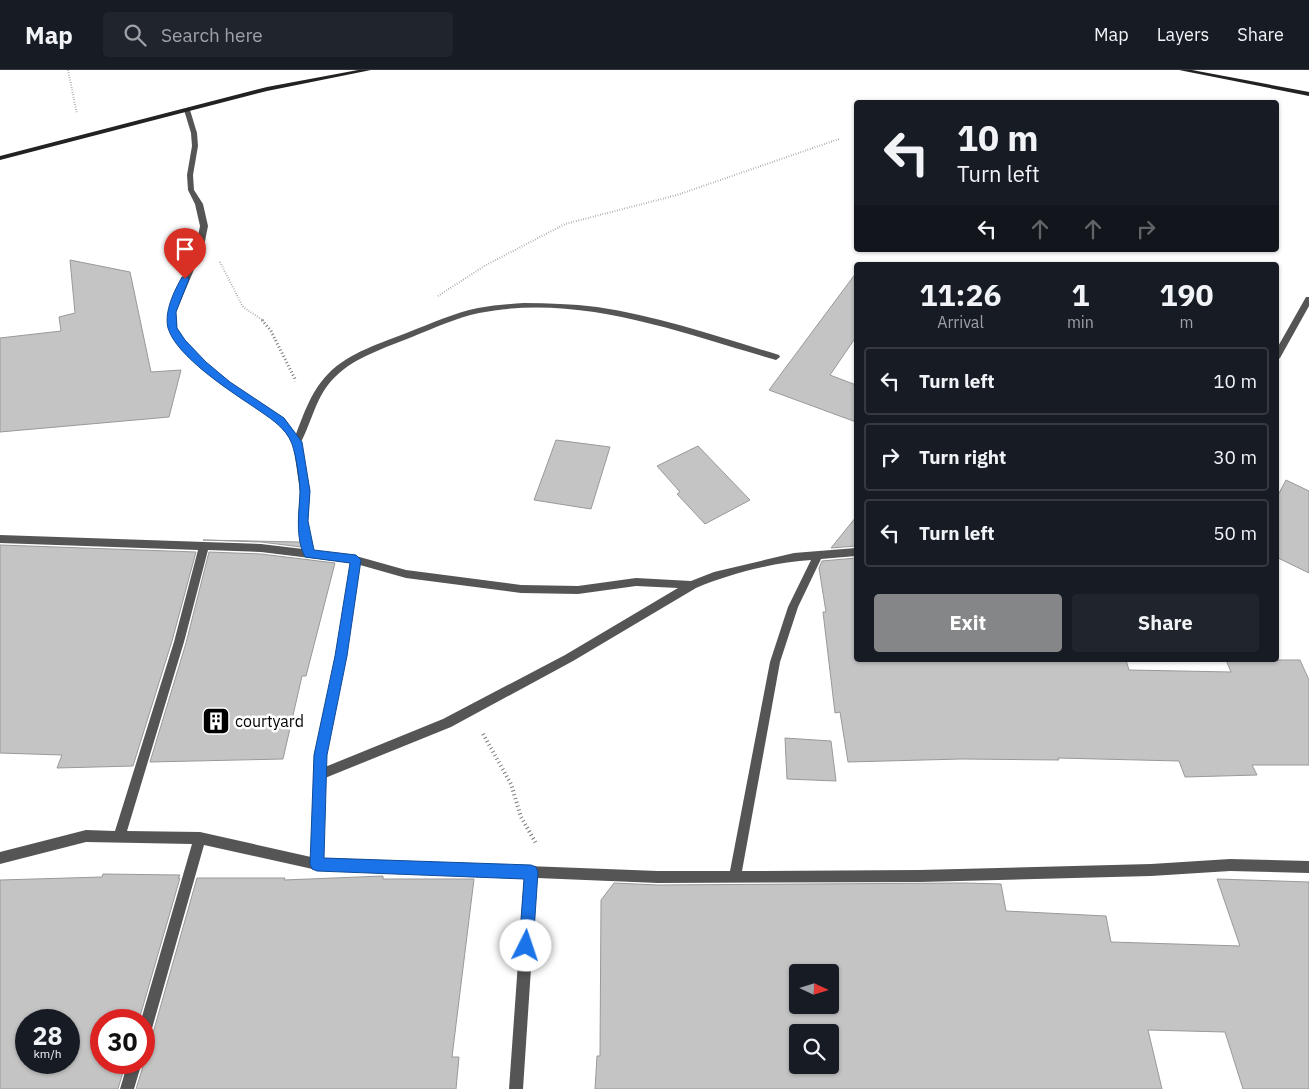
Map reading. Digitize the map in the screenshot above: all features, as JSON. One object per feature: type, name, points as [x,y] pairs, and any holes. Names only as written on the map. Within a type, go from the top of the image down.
[{"type":"street","points":[[0,158],[267,89],[368,70]]},
{"type":"street","points":[[1182,70],[1309,94]]},
{"type":"street","points":[[187,110],[194,133],[195,146],[190,175],[191,190],[199,204],[204,226],[200,246],[172,312],[173,328],[181,342],[202,365],[226,384],[280,420],[296,442],[305,491],[303,521],[309,554]]},
{"type":"street","points":[[1279,353],[1309,299]]},
{"type":"street","points":[[296,442],[325,382],[345,364],[374,349],[407,336],[462,315],[486,309],[531,305],[580,307],[669,325],[776,357]]},
{"type":"street","points":[[0,539],[261,548],[356,560],[406,574],[521,589],[578,590],[636,582],[692,585]]},
{"type":"street","points":[[120,837],[122,823],[179,642],[204,546]]},
{"type":"street","points":[[321,774],[446,723],[569,658],[692,585],[714,576],[794,556],[854,552]]},
{"type":"street","points":[[734,876],[776,662],[793,606],[818,555]]},
{"type":"street","points":[[317,864],[321,774],[320,755],[341,656],[356,560]]},
{"type":"street","points":[[0,858],[86,836],[200,838],[317,864],[658,877],[920,876],[1152,870],[1230,865],[1309,867]]},
{"type":"street","points":[[151,1009],[200,838]]},
{"type":"street","points":[[516,1089],[531,872]]},
{"type":"street","points":[[127,1089],[131,1074]]},
{"type":"path","points":[[68,70],[80,137]]},
{"type":"path","points":[[434,298],[486,266],[566,224],[677,195],[839,139]]},
{"type":"path","points":[[204,226],[228,280],[244,307],[272,330],[308,414]]},
{"type":"path","points":[[465,713],[479,728],[493,750],[511,784],[521,817],[536,844],[559,873]]},
{"type":"building","points":[[70,260],[130,272],[151,372],[181,370],[169,417],[0,432],[0,338],[61,331],[59,317],[75,313]]},
{"type":"building","points":[[854,276],[854,340],[830,375],[854,384],[854,421],[769,390]]},
{"type":"building","points":[[556,440],[610,447],[591,509],[534,500]]},
{"type":"building","points":[[698,446],[750,500],[705,524],[677,494],[680,492],[657,466]]},
{"type":"building","points":[[1286,480],[1309,491],[1309,573],[1279,558],[1279,493]]},
{"type":"building","points":[[854,519],[854,546],[831,548]]},
{"type":"building","points":[[203,540],[300,542],[301,547],[261,542]]},
{"type":"building","points":[[0,545],[196,552],[172,641],[133,766],[57,768],[62,755],[0,753]]},
{"type":"building","points":[[209,552],[261,554],[335,563],[306,676],[302,676],[283,759],[150,762],[186,643]]},
{"type":"building","points":[[854,558],[854,662],[1127,662],[1129,670],[1231,672],[1227,662],[1300,660],[1309,680],[1309,765],[1252,765],[1257,775],[1185,777],[1179,761],[1058,758],[1059,760],[961,759],[848,762],[840,712],[835,713],[823,612],[826,612],[819,568],[822,561]]},
{"type":"building","points":[[785,738],[831,741],[836,781],[787,779]]},
{"type":"building","points":[[103,874],[180,875],[142,1009],[90,1009],[90,1074],[122,1074],[118,1089],[0,1089],[0,880],[102,877]]},
{"type":"building","points":[[383,876],[383,879],[474,879],[452,1057],[459,1057],[456,1089],[136,1089],[141,1074],[155,1074],[155,1026],[197,878],[285,878],[284,880]]},
{"type":"building","points":[[1217,879],[1309,882],[1309,1089],[1243,1089],[1225,1032],[1148,1030],[1162,1089],[595,1089],[597,1056],[600,1056],[601,900],[614,883],[658,885],[1001,884],[1006,911],[1106,916],[1111,942],[1240,946]]},
{"type":"place","name":"courtyard","points":[[216,721]]},
{"type":"route","points":[[185,279],[172,312],[173,328],[181,342],[202,365],[226,384],[280,420],[296,442],[305,491],[303,521],[309,554],[356,560],[341,656],[320,755],[321,774],[317,864],[531,872],[526,946]]}]
